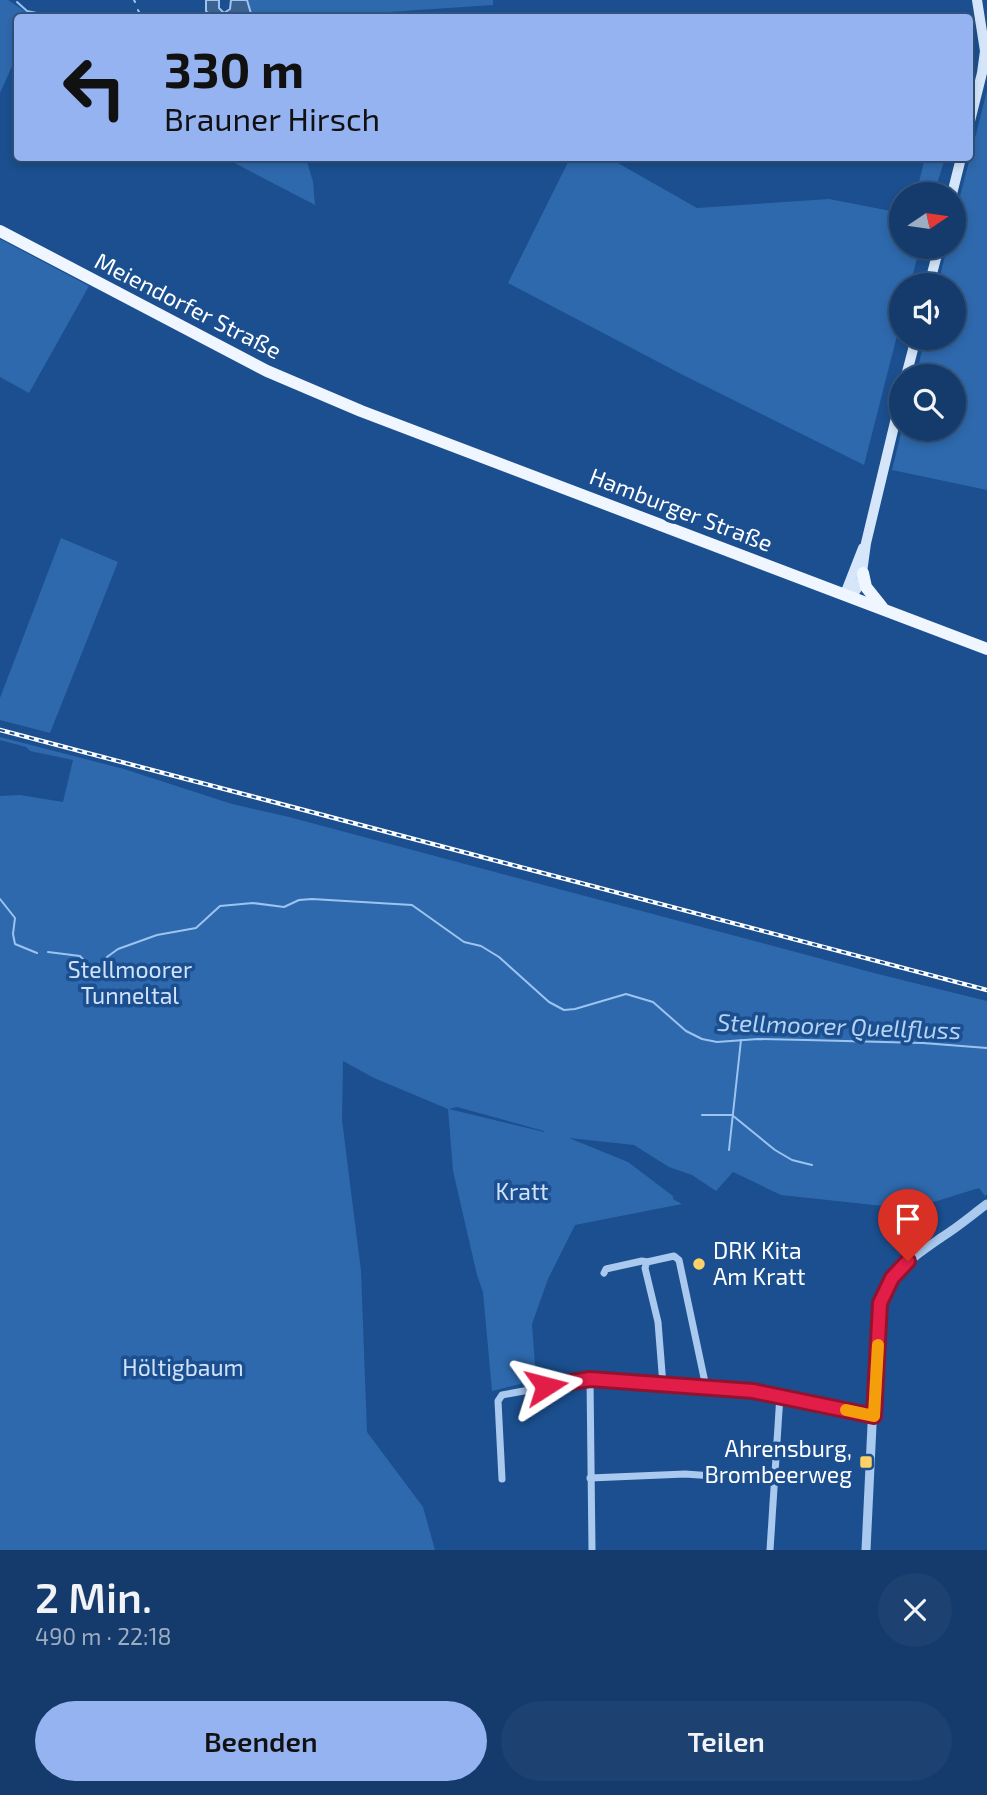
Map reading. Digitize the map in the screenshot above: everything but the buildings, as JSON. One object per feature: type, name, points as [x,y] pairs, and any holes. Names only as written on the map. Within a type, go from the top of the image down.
[{"type":"main road","points":[[973,108],[986,51],[977,0]]},
{"type":"main road","points":[[955,182],[960,161]]},
{"type":"main road","name":"Meiendorfer Straße","points":[[0,231],[267,371],[361,411]]},
{"type":"main road","name":"Hamburger Straße","points":[[361,411],[987,649]]},
{"type":"main road","points":[[845,594],[858,589],[863,573],[866,542],[890,441]]},
{"type":"main road","points":[[845,594],[856,561],[866,542]]},
{"type":"main road","points":[[863,573],[866,587],[884,610]]},
{"type":"street","points":[[866,1550],[878,1312],[884,1291],[908,1261],[987,1203]]},
{"type":"street","points":[[604,1273],[606,1269],[642,1261],[674,1256],[679,1259],[706,1387]]},
{"type":"street","points":[[647,1262],[645,1268],[658,1322],[663,1385]]},
{"type":"street","points":[[502,1479],[498,1401],[502,1395],[590,1379],[753,1391],[874,1416]]},
{"type":"street","points":[[590,1379],[592,1550]]},
{"type":"street","points":[[770,1550],[780,1395]]},
{"type":"street","points":[[590,1478],[685,1474],[773,1480]]},
{"type":"green space","points":[[0,0],[8,0],[26,12],[37,14],[14,14],[14,62],[0,93]]},
{"type":"green space","points":[[247,0],[493,0],[493,5],[359,14],[251,14]]},
{"type":"green space","points":[[987,91],[987,490],[892,470],[899,441],[966,441],[966,364],[919,364],[922,350],[966,350],[966,273],[941,273],[944,259],[966,259],[966,182],[964,182],[969,161],[973,161],[973,146]]},
{"type":"green space","points":[[231,161],[307,161],[313,182],[315,205]]},
{"type":"green space","points":[[569,161],[614,161],[697,208],[829,199],[889,211],[889,259],[917,259],[913,273],[889,273],[889,350],[893,350],[864,465],[683,375],[508,283]]},
{"type":"green space","points":[[924,161],[944,161],[938,182],[919,182]]},
{"type":"green space","points":[[0,239],[89,286],[29,393],[0,377]]},
{"type":"green space","points":[[61,538],[118,562],[50,733],[0,720],[0,698]]},
{"type":"green space","points":[[0,737],[124,769],[232,804],[987,1001],[987,1194],[985,1196],[979,1188],[911,1209],[781,1195],[733,1172],[716,1191],[692,1175],[669,1167],[634,1145],[569,1138],[628,1162],[682,1204],[575,1225],[548,1279],[532,1324],[536,1380],[492,1391],[483,1292],[453,1171],[448,1109],[374,1078],[343,1061],[342,1120],[361,1271],[367,1432],[423,1507],[435,1550],[0,1550],[0,796],[20,795],[63,802],[73,760],[30,751],[26,747],[0,740]],"holes":[[[457,1107],[544,1132],[449,1109]]]},
{"type":"shaded area","points":[[206,0],[219,0],[219,8],[224,13],[230,9],[231,0],[247,0],[251,14],[210,14],[206,11]]},
{"type":"waterway","points":[[17,2],[27,11],[42,14]]},
{"type":"waterway","points":[[138,10],[140,14]]},
{"type":"waterway","name":"Stellmoorer Quellfluss","points":[[0,899],[15,918],[15,944],[37,953]]},
{"type":"waterway","name":"Stellmoorer Quellfluss","points":[[48,952],[80,956],[88,965],[101,966],[107,957],[118,949],[157,935],[196,928],[220,906],[253,903],[284,907],[299,900],[312,899],[412,905],[464,942],[481,946],[499,957],[549,1002],[564,1010],[626,994],[653,1002],[686,1031],[702,1039],[717,1042],[806,1040],[923,1043],[987,1048]]},
{"type":"waterway","points":[[729,1150],[741,1040]]},
{"type":"waterway","points":[[702,1115],[732,1115],[775,1150],[792,1160],[812,1165]]},
{"type":"railway","points":[[0,730],[987,990]]},
{"type":"slow traffic","points":[[846,1410],[874,1416],[878,1345]]},
{"type":"place","name":"DRK Kita Am Kratt","points":[[699,1264]]},
{"type":"place","name":"Ahrensburg, Brombeerweg","points":[[866,1462]]},
{"type":"route","points":[[546,1386],[590,1379],[753,1391],[874,1416],[880,1303],[892,1278],[908,1261]]},
{"type":"park label","name":"Stellmoorer Tunneltal","points":[[130,983]]},
{"type":"park label","name":"Kratt","points":[[522,1192]]},
{"type":"park label","name":"Höltigbaum","points":[[183,1368]]}]
